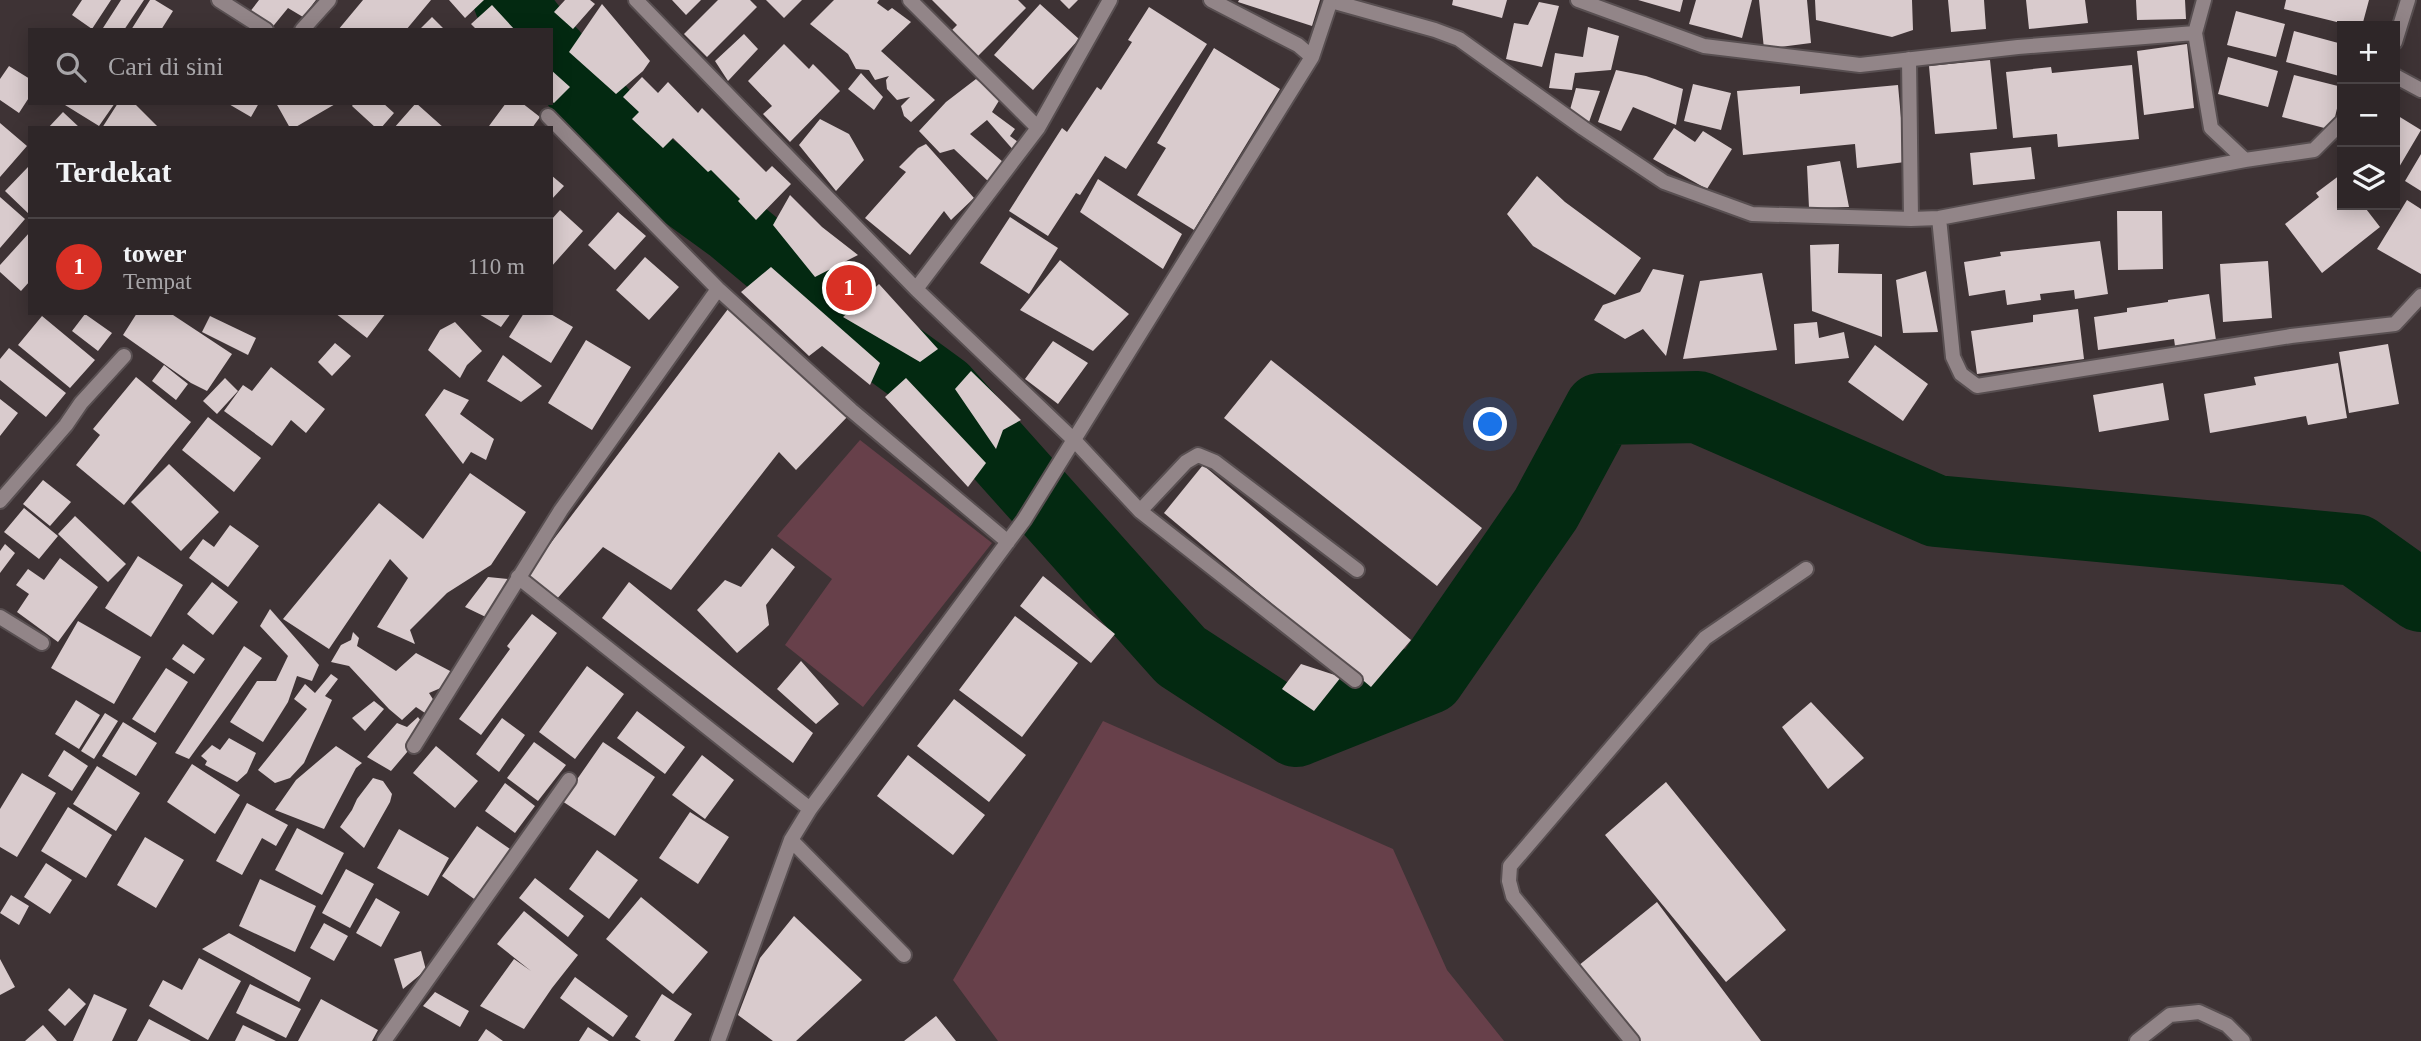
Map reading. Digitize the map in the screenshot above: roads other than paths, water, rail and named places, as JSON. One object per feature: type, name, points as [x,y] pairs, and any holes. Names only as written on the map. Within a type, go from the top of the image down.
[{"type":"street","points":[[219,0],[263,28]]},
{"type":"street","points":[[304,28],[329,0]]},
{"type":"street","points":[[636,0],[916,289],[1075,441],[1140,511],[1355,680]]},
{"type":"street","points":[[910,0],[1038,128]]},
{"type":"street","points":[[916,289],[1038,128],[1110,0]]},
{"type":"street","points":[[1211,0],[1298,45],[1312,57]]},
{"type":"street","points":[[718,1041],[791,839],[810,809],[1024,520],[1075,441],[1312,57],[1331,0],[1459,39],[1664,182],[1752,214],[1939,218],[2245,160],[2314,150],[2337,127]]},
{"type":"street","points":[[1578,0],[1704,46],[1860,65],[2018,47],[2195,33]]},
{"type":"street","points":[[2204,0],[2195,33],[2211,128],[2245,160]]},
{"type":"street","points":[[2400,25],[2408,0]]},
{"type":"street","points":[[1909,59],[1911,219]]},
{"type":"street","points":[[2400,79],[2421,90]]},
{"type":"street","points":[[548,116],[718,289],[850,410],[1008,542]]},
{"type":"street","points":[[1939,218],[1953,358],[1961,374],[1977,386],[2291,336],[2395,324],[2421,296]]},
{"type":"street","points":[[414,746],[561,510],[718,289]]},
{"type":"street","points":[[0,501],[66,425],[81,403],[124,356]]},
{"type":"street","points":[[1140,511],[1186,462],[1198,455],[1215,462],[1357,570]]},
{"type":"street","points":[[1632,1041],[1513,896],[1509,881],[1510,866],[1705,638],[1806,569]]},
{"type":"street","points":[[518,577],[810,809]]},
{"type":"street","points":[[0,617],[42,643]]},
{"type":"street","points":[[384,1041],[569,780]]},
{"type":"street","points":[[791,839],[904,955]]},
{"type":"street","points":[[2137,1041],[2170,1015],[2199,1012],[2227,1025],[2243,1041]]},
{"type":"waterway","points":[[509,0],[530,28]]},
{"type":"waterway","points":[[553,55],[644,163],[732,227],[813,295],[943,390],[1181,656],[1296,731],[1429,678],[1546,509],[1600,409],[1698,407],[1936,511],[2356,550],[2421,596]]},
{"type":"place","name":"tower","points":[[849,288]]}]
